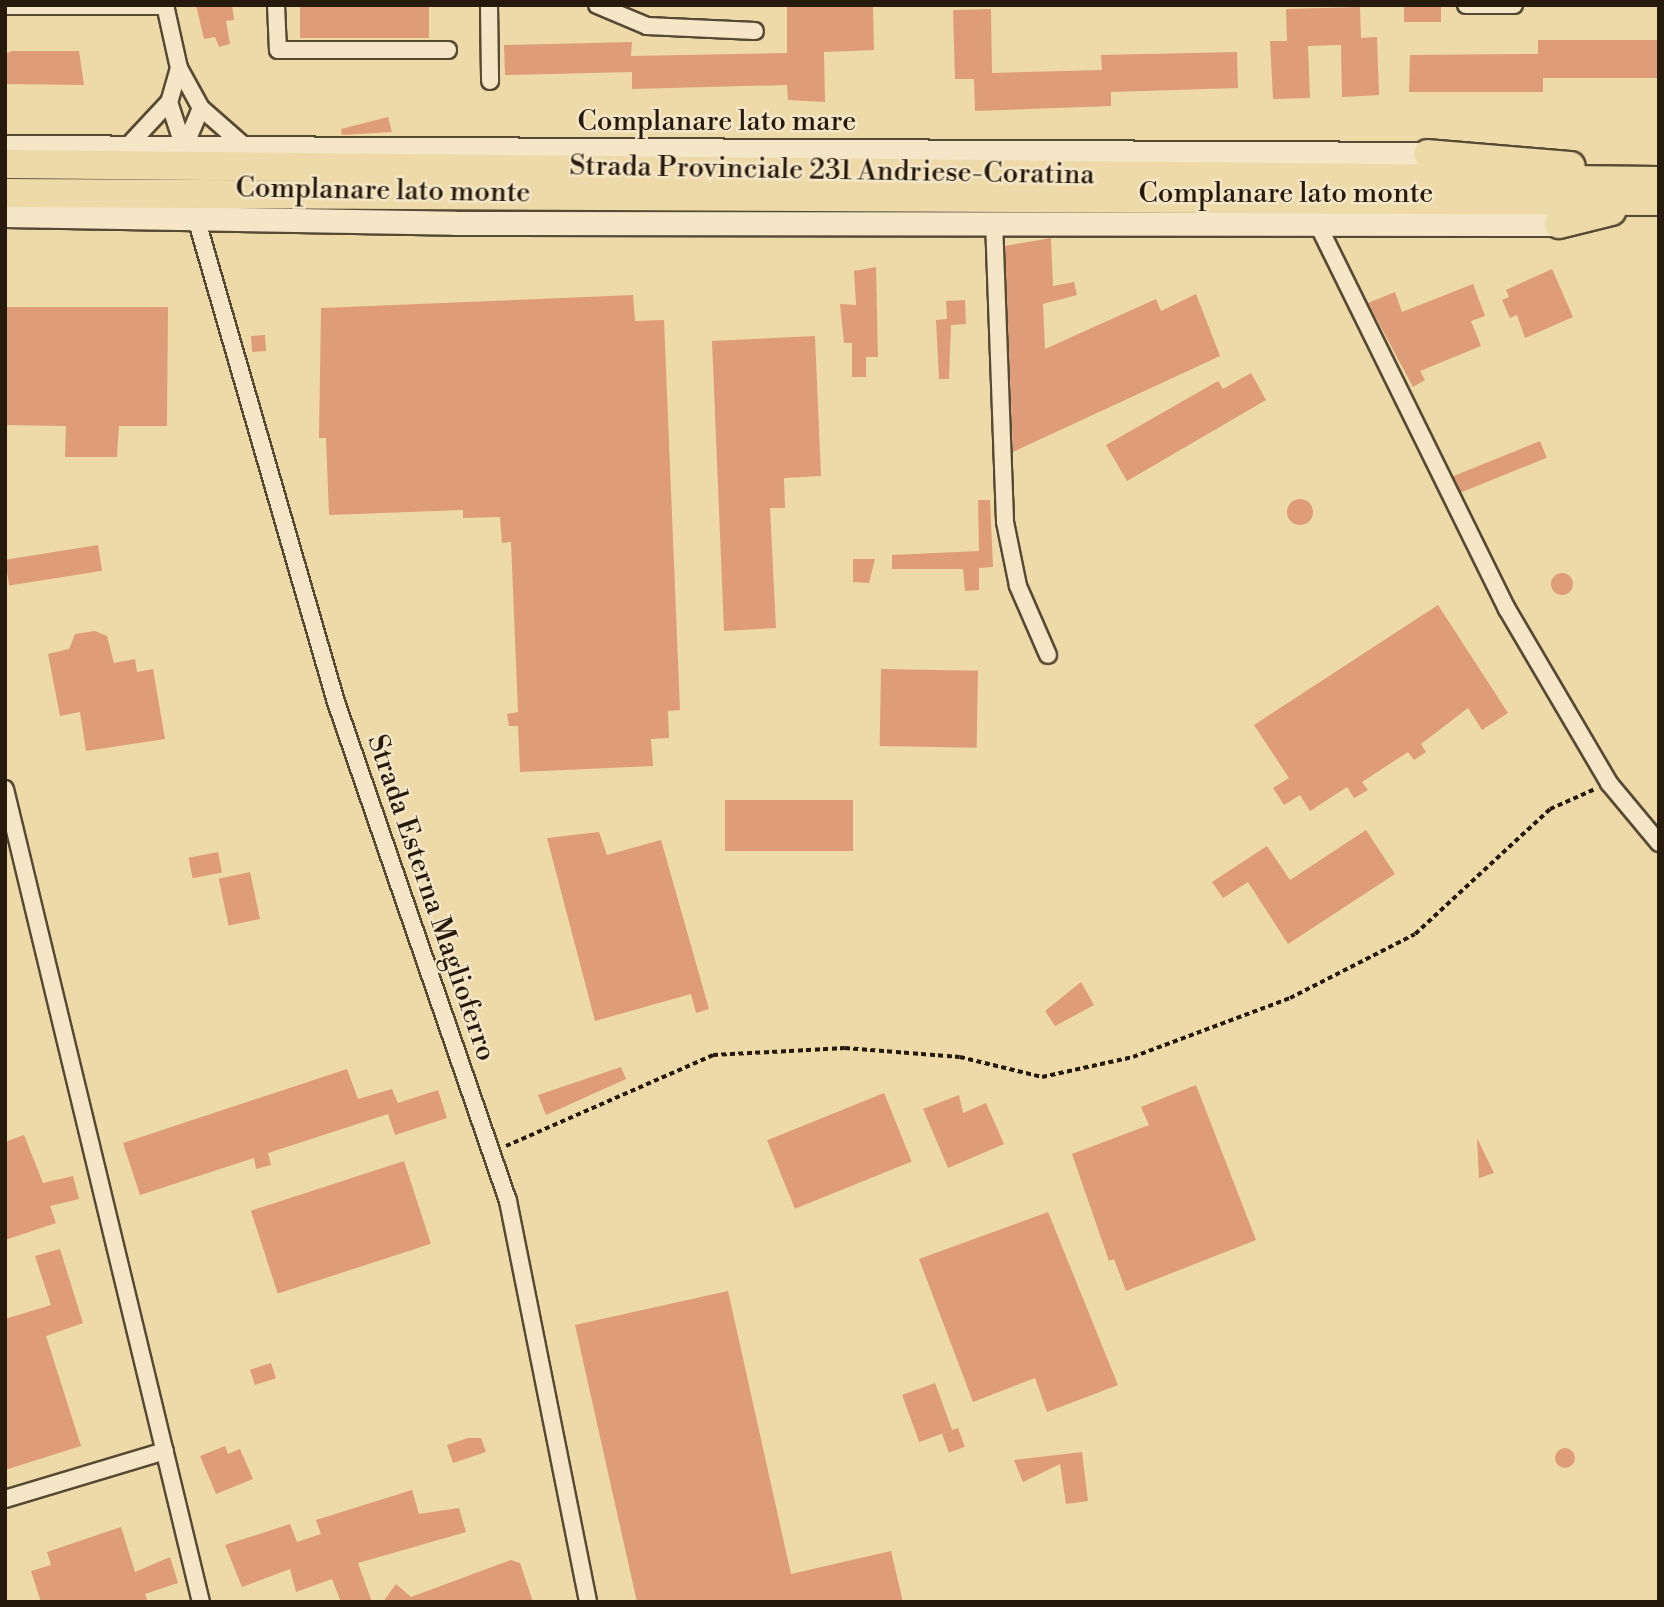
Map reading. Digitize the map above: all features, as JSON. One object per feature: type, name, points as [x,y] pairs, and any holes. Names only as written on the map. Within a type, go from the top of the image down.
[{"type":"highway","points":[[1428,154],[1504,156],[1656,191]]},
{"type":"highway","name":"Strada Provinciale 231 Andriese-Coratina","points":[[5,164],[1656,191]]},
{"type":"highway","points":[[1559,224],[1656,191]]},
{"type":"highway","name":"Strada Provinciale 231 Andriese-Coratina","points":[[5,193],[1656,191]]},
{"type":"street","points":[[276,5],[278,50],[448,50]]},
{"type":"street","points":[[489,5],[490,81]]},
{"type":"street","points":[[597,5],[647,26],[755,31]]},
{"type":"street","points":[[1466,5],[1514,5]]},
{"type":"street","points":[[5,6],[165,6],[179,68],[201,108],[250,150]]},
{"type":"street","points":[[127,147],[169,102],[179,68]]},
{"type":"street","points":[[169,102],[184,148]]},
{"type":"street","points":[[184,148],[201,108]]},
{"type":"street","name":"Complanare lato mare","points":[[5,147],[1428,154]]},
{"type":"street","name":"Complanare lato monte","points":[[5,215],[1318,225],[1559,224]]},
{"type":"street","name":"Strada Esterna Maglioferro","points":[[196,218],[336,702],[508,1201],[587,1602]]},
{"type":"street","points":[[994,221],[1005,522],[1018,586],[1048,655]]},
{"type":"street","points":[[1318,225],[1507,609],[1609,783],[1659,843]]},
{"type":"street","points":[[5,789],[201,1602]]},
{"type":"street","points":[[5,1499],[165,1451]]},
{"type":"path","points":[[491,1153],[713,1055],[845,1048],[960,1057],[1042,1077],[1133,1057],[1290,998],[1415,934],[1550,809],[1609,783]]},
{"type":"building","points":[[196,5],[232,5],[234,20],[226,21],[230,44],[219,47],[215,37],[204,39]]},
{"type":"building","points":[[300,5],[429,5],[429,38],[300,38]]},
{"type":"building","points":[[787,5],[873,5],[874,50],[824,52],[825,102],[788,100],[787,85],[632,89],[632,72],[505,75],[504,45],[632,42],[631,56],[787,53]]},
{"type":"building","points":[[1404,5],[1441,5],[1441,22],[1404,22]]},
{"type":"building","points":[[1360,7],[1361,38],[1377,37],[1379,95],[1342,97],[1341,45],[1308,46],[1310,98],[1273,99],[1270,41],[1287,41],[1286,9]]},
{"type":"building","points":[[991,9],[992,73],[1102,70],[1101,55],[1237,52],[1238,88],[1111,92],[1111,106],[975,111],[974,79],[955,79],[953,10]]},
{"type":"building","points":[[1538,40],[1659,40],[1659,78],[1543,78],[1543,92],[1409,92],[1410,55],[1538,54]]},
{"type":"building","points":[[12,51],[79,51],[84,85],[5,84],[5,54]]},
{"type":"building","points":[[388,117],[392,132],[342,135],[341,129]]},
{"type":"building","points":[[1051,238],[1053,286],[1074,282],[1077,295],[1043,304],[1045,349],[1156,299],[1161,311],[1196,294],[1220,356],[1013,452],[1005,246]]},
{"type":"building","points":[[876,267],[878,357],[866,357],[866,377],[852,377],[852,343],[844,343],[840,304],[856,305],[854,271]]},
{"type":"building","points":[[1552,269],[1573,317],[1525,338],[1517,315],[1510,318],[1502,300],[1509,297],[1506,290]]},
{"type":"building","points":[[1473,284],[1485,316],[1471,321],[1481,346],[1420,371],[1425,380],[1413,387],[1368,303],[1395,292],[1402,312]]},
{"type":"building","points":[[633,295],[635,321],[664,320],[680,710],[668,711],[669,738],[651,739],[653,766],[520,772],[518,726],[509,726],[507,714],[518,712],[511,542],[502,543],[500,517],[463,518],[463,510],[329,515],[326,438],[319,438],[321,308]]},
{"type":"building","points":[[965,300],[966,324],[951,325],[949,379],[939,379],[936,320],[947,319],[946,301]]},
{"type":"building","points":[[5,307],[168,307],[167,426],[119,426],[117,457],[65,457],[66,426],[5,425]]},
{"type":"building","points":[[265,335],[266,351],[252,352],[251,336]]},
{"type":"building","points":[[815,336],[821,476],[784,478],[785,508],[770,508],[776,628],[724,631],[712,341]]},
{"type":"building","points":[[1251,373],[1266,400],[1127,481],[1106,445],[1218,381],[1223,389]]},
{"type":"building","points":[[1540,441],[1547,458],[1460,493],[1453,476]]},
{"type":"building","points":[[1300,499],[1309,503],[1313,512],[1309,521],[1300,525],[1291,521],[1287,512],[1291,503]]},
{"type":"building","points":[[978,500],[990,500],[993,567],[979,568],[979,590],[965,591],[963,569],[892,569],[892,555],[979,551]]},
{"type":"building","points":[[98,545],[102,571],[9,585],[5,560]]},
{"type":"building","points":[[853,559],[875,559],[869,583],[853,582]]},
{"type":"building","points":[[1558,573],[1566,573],[1573,580],[1573,588],[1566,595],[1558,595],[1551,588],[1551,580]]},
{"type":"building","points":[[1438,605],[1508,713],[1482,730],[1468,708],[1421,744],[1426,752],[1414,760],[1408,752],[1362,782],[1368,790],[1354,798],[1347,787],[1310,811],[1300,795],[1284,805],[1273,788],[1289,778],[1254,725]]},
{"type":"building","points":[[95,631],[107,636],[114,663],[135,659],[137,672],[153,669],[165,739],[86,751],[80,712],[60,716],[48,654],[69,649],[75,634]]},
{"type":"building","points":[[881,669],[978,671],[977,748],[880,746]]},
{"type":"building","points":[[725,800],[853,800],[853,851],[725,851]]},
{"type":"building","points":[[1366,830],[1395,874],[1288,944],[1248,882],[1223,898],[1212,882],[1267,846],[1290,880]]},
{"type":"building","points":[[599,832],[607,855],[661,840],[709,1009],[696,1013],[691,994],[595,1021],[547,838]]},
{"type":"building","points":[[218,852],[222,873],[193,878],[189,858]]},
{"type":"building","points":[[250,872],[260,919],[229,926],[219,879]]},
{"type":"building","points":[[1081,982],[1094,1005],[1055,1026],[1045,1011]]},
{"type":"building","points":[[621,1067],[626,1079],[546,1115],[538,1095]]},
{"type":"building","points":[[347,1069],[358,1099],[392,1089],[398,1103],[438,1090],[447,1118],[395,1135],[388,1114],[268,1153],[271,1165],[256,1169],[254,1158],[140,1195],[123,1143]]},
{"type":"building","points":[[1196,1085],[1256,1240],[1126,1291],[1114,1259],[1109,1261],[1072,1154],[1149,1125],[1141,1107]]},
{"type":"building","points":[[884,1093],[912,1162],[795,1209],[767,1140]]},
{"type":"building","points":[[959,1095],[963,1113],[986,1103],[1004,1144],[948,1168],[923,1109]]},
{"type":"building","points":[[24,1135],[43,1183],[73,1176],[79,1199],[50,1206],[56,1223],[5,1240],[5,1142]]},
{"type":"building","points":[[1477,1138],[1494,1173],[1479,1178]]},
{"type":"building","points":[[404,1161],[431,1244],[278,1293],[251,1211]]},
{"type":"building","points":[[1048,1212],[1118,1385],[1047,1412],[1035,1378],[973,1402],[919,1259]]},
{"type":"building","points":[[60,1249],[83,1323],[46,1336],[81,1446],[5,1470],[5,1319],[51,1305],[35,1256]]},
{"type":"building","points":[[728,1291],[791,1574],[891,1551],[903,1602],[637,1602],[575,1325]]},
{"type":"building","points":[[271,1363],[276,1378],[255,1385],[250,1370]]},
{"type":"building","points":[[935,1383],[952,1430],[919,1442],[902,1395]]},
{"type":"building","points":[[958,1428],[965,1447],[949,1453],[942,1434]]},
{"type":"building","points":[[468,1438],[481,1438],[486,1452],[453,1463],[447,1445]]},
{"type":"building","points":[[225,1446],[228,1454],[240,1449],[253,1479],[216,1494],[200,1456]]},
{"type":"building","points":[[1565,1448],[1572,1451],[1575,1458],[1572,1465],[1565,1468],[1558,1465],[1555,1458],[1558,1451]]},
{"type":"building","points":[[1082,1452],[1088,1501],[1066,1504],[1060,1464],[1023,1482],[1014,1460]]},
{"type":"building","points":[[412,1490],[419,1514],[459,1508],[466,1532],[358,1563],[372,1602],[341,1602],[332,1579],[296,1592],[290,1569],[242,1587],[225,1545],[290,1524],[297,1542],[321,1534],[316,1520]]},
{"type":"building","points":[[121,1527],[135,1572],[170,1557],[178,1583],[145,1594],[148,1602],[41,1602],[31,1571],[51,1565],[47,1552]]},
{"type":"building","points":[[511,1560],[520,1563],[533,1602],[383,1602],[396,1584],[411,1597]]}]
